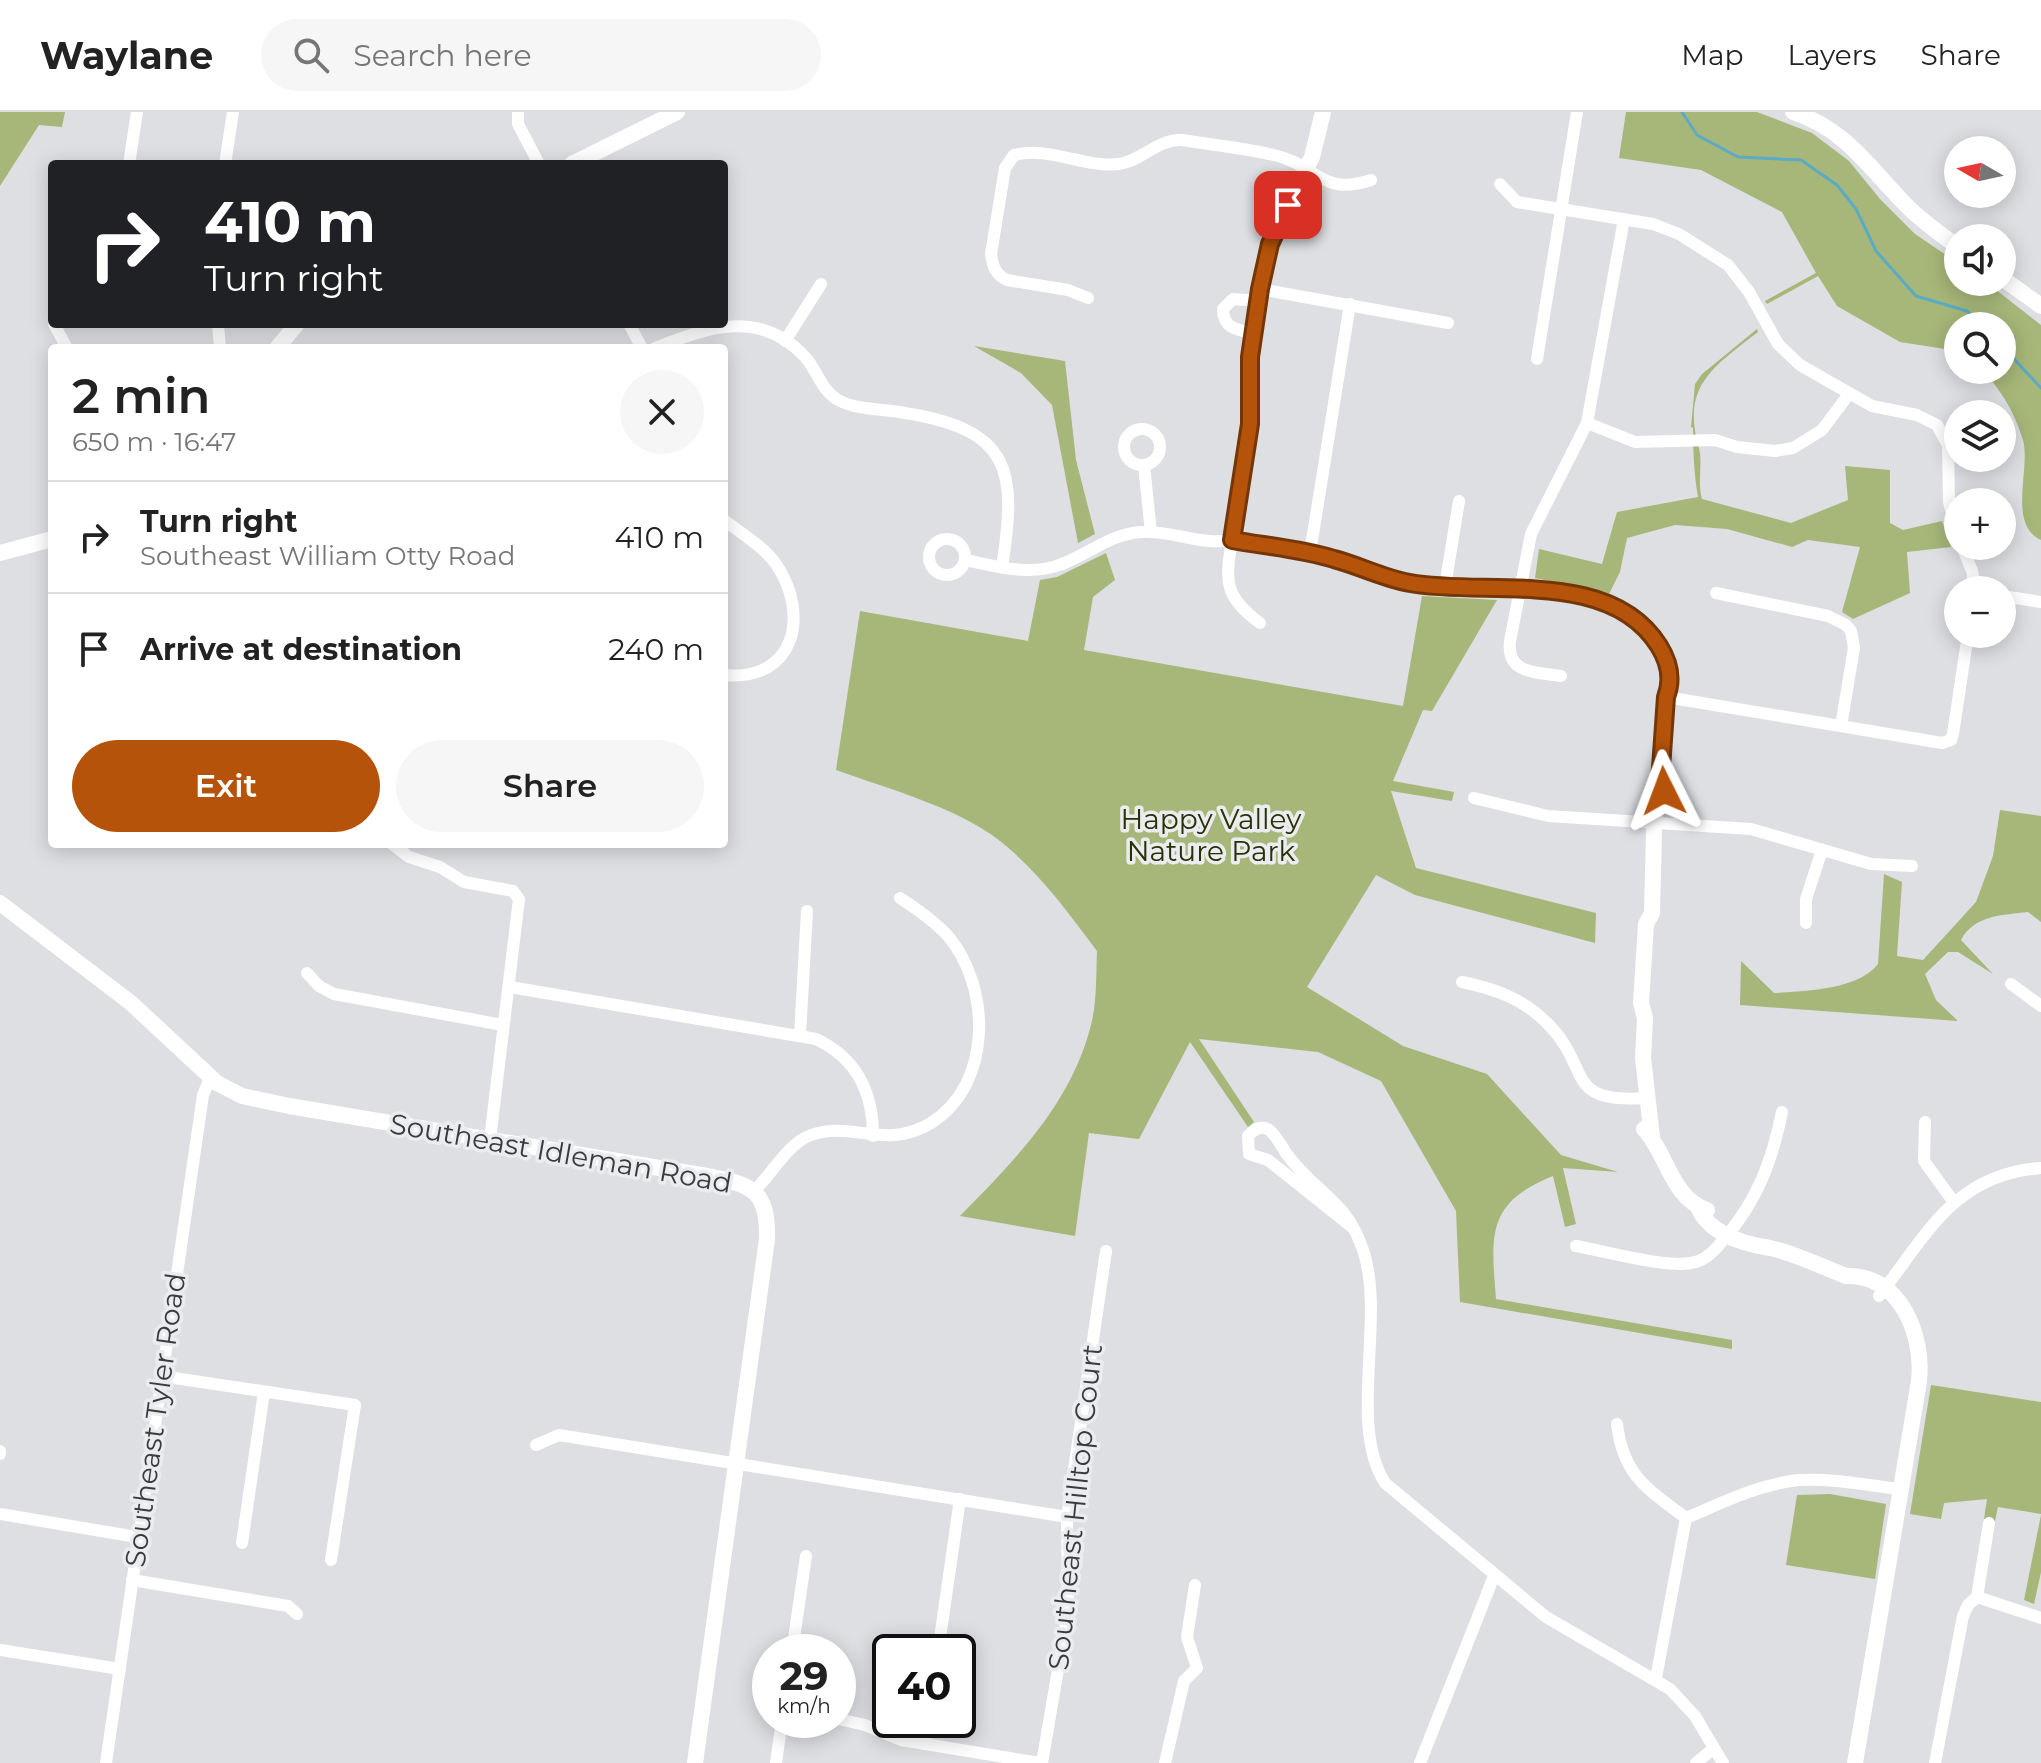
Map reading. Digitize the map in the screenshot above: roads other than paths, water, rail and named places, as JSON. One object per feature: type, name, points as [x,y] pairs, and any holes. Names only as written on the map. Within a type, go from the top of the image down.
[{"type":"street","points":[[130,160],[137,112]]},
{"type":"street","points":[[226,160],[233,112]]},
{"type":"street","points":[[518,112],[518,124],[537,160]]},
{"type":"street","points":[[580,160],[677,112]]},
{"type":"street","points":[[1260,623],[1231,594],[1227,572],[1250,424],[1254,333],[1270,244],[1305,170],[1323,112]]},
{"type":"street","points":[[1537,359],[1577,112]]},
{"type":"street","points":[[1793,112],[1822,123],[1851,143],[1910,210],[1944,236]]},
{"type":"street","points":[[1088,298],[1068,290],[1007,280],[998,275],[993,267],[991,254],[1005,168],[1014,155],[1033,153],[1124,164],[1166,141],[1182,140],[1274,155],[1318,179],[1342,186],[1371,180]]},
{"type":"street","points":[[1500,184],[1517,202],[1666,228],[1717,256],[1749,292],[1789,355],[1872,406],[1917,415],[1937,425],[1948,445],[1949,488]]},
{"type":"street","points":[[1561,676],[1522,669],[1509,657],[1518,590],[1535,524],[1587,423],[1624,219]]},
{"type":"street","points":[[785,341],[821,284]]},
{"type":"street","points":[[2016,288],[2041,306]]},
{"type":"street","points":[[1254,333],[1230,327],[1224,319],[1223,309],[1233,299],[1259,295],[1350,304],[1448,323]]},
{"type":"street","points":[[1310,553],[1350,304]]},
{"type":"street","points":[[728,326],[748,327],[785,341],[805,358],[824,388],[840,401],[947,420],[970,431],[991,449],[1010,488],[1011,512],[1002,567]]},
{"type":"street","points":[[280,344],[294,328]]},
{"type":"street","points":[[666,344],[711,328]]},
{"type":"street","points":[[1587,423],[1635,442],[1715,440],[1737,447],[1775,451],[1793,448],[1822,430],[1849,394]]},
{"type":"street","points":[[1144,466],[1151,532]]},
{"type":"street","points":[[1445,586],[1459,501]]},
{"type":"street","points":[[728,523],[775,562],[786,585],[794,620],[788,648],[773,666],[755,674],[728,675]]},
{"type":"street","points":[[965,560],[1024,571],[1061,565],[1112,538],[1151,532],[1217,543],[1232,540],[1310,553],[1397,580],[1518,590],[1534,600],[1600,611],[1626,624],[1654,657],[1666,697],[1660,782],[1664,791],[1657,821],[1660,856],[1654,866],[1652,913],[1645,938],[1641,1003],[1645,1018],[1643,1098],[1652,1137],[1671,1177],[1698,1207],[1731,1231],[1762,1240],[1770,1248],[1846,1276],[1857,1276],[1909,1312],[1920,1366],[1855,1763]]},
{"type":"street","points":[[0,553],[48,540]]},
{"type":"street","points":[[1716,593],[1828,616],[1846,625],[1851,631],[1854,648],[1841,726]]},
{"type":"street","points":[[2016,598],[2041,602]]},
{"type":"street","points":[[1666,697],[1942,743],[1951,740],[1953,734],[1966,648]]},
{"type":"street","points":[[1474,798],[1548,816],[1751,829],[1871,864],[1912,866]]},
{"type":"street","points":[[397,848],[409,857],[440,867],[464,882],[513,891],[520,907],[490,1139]]},
{"type":"street","points":[[1806,923],[1806,899],[1822,850]]},
{"type":"street","points":[[755,1190],[794,1146],[811,1135],[833,1131],[873,1136],[910,1132],[945,1111],[964,1086],[978,1043],[978,1005],[966,965],[948,936],[924,913],[900,898]]},
{"type":"street","name":"Southeast Idleman Road","points":[[0,903],[131,1003],[210,1078],[234,1093],[274,1104],[731,1181],[755,1190],[766,1213],[767,1239],[695,1763]]},
{"type":"street","points":[[800,1035],[807,911]]},
{"type":"street","points":[[307,973],[319,986],[334,994],[503,1025]]},
{"type":"street","points":[[1462,982],[1507,994],[1537,1013],[1561,1039],[1577,1076],[1590,1090],[1608,1098],[1643,1098]]},
{"type":"street","points":[[2011,984],[2041,1006]]},
{"type":"street","points":[[510,987],[800,1035],[830,1046],[855,1068],[869,1098],[873,1136]]},
{"type":"street","name":"Southeast Tyler Road","points":[[106,1763],[203,1095],[210,1078]]},
{"type":"street","points":[[1576,1246],[1690,1264],[1705,1258],[1731,1231],[1768,1172],[1782,1112]]},
{"type":"street","points":[[1925,1122],[1924,1161],[1953,1201]]},
{"type":"street","points":[[1352,1227],[1268,1160],[1249,1154],[1246,1146],[1254,1130],[1264,1127],[1275,1133],[1292,1161],[1342,1206],[1352,1227],[1364,1254],[1369,1277],[1370,1435],[1375,1463],[1385,1483],[1494,1576],[1574,1636],[1656,1678],[1687,1706],[1723,1763]]},
{"type":"street","points":[[1882,1293],[1936,1219],[1953,1201],[2000,1176],[2041,1168]]},
{"type":"street","name":"Southeast Hilltop Court","points":[[1041,1763],[1068,1611],[1067,1517],[1106,1251]]},
{"type":"street","points":[[161,1376],[355,1405],[331,1560]]},
{"type":"street","points":[[242,1543],[264,1392]]},
{"type":"street","points":[[1617,1424],[1627,1466],[1637,1479],[1686,1518]]},
{"type":"street","points":[[536,1445],[559,1435],[1067,1517]]},
{"type":"street","points":[[1686,1518],[1757,1489],[1800,1480],[1836,1480],[1899,1489]]},
{"type":"street","points":[[941,1634],[960,1499]]},
{"type":"street","points":[[0,1514],[137,1537]]},
{"type":"street","points":[[1656,1678],[1686,1518]]},
{"type":"street","points":[[1935,1763],[1963,1616],[1977,1597],[1989,1523]]},
{"type":"street","points":[[795,1634],[806,1556]]},
{"type":"street","points":[[1420,1763],[1494,1576]]},
{"type":"street","points":[[132,1580],[288,1606],[297,1614]]},
{"type":"street","points":[[1165,1763],[1184,1681],[1197,1668],[1187,1637],[1195,1585]]},
{"type":"street","points":[[1977,1597],[2041,1618]]},
{"type":"street","points":[[0,1650],[120,1669]]},
{"type":"street","points":[[856,1724],[925,1744],[1041,1763]]},
{"type":"street","points":[[776,1763],[779,1738]]},
{"type":"street","points":[[925,1744],[926,1738]]},
{"type":"street","points":[[1696,1763],[1714,1748]]},
{"type":"waterway","points":[[1682,112],[1697,135],[1738,157],[1801,160],[1837,185],[1856,209],[1876,251],[1916,296],[1968,312]]},
{"type":"waterway","points":[[2016,361],[2041,388]]},
{"type":"park label","name":"Happy Valley Nature Park","points":[[1211,835]]}]
